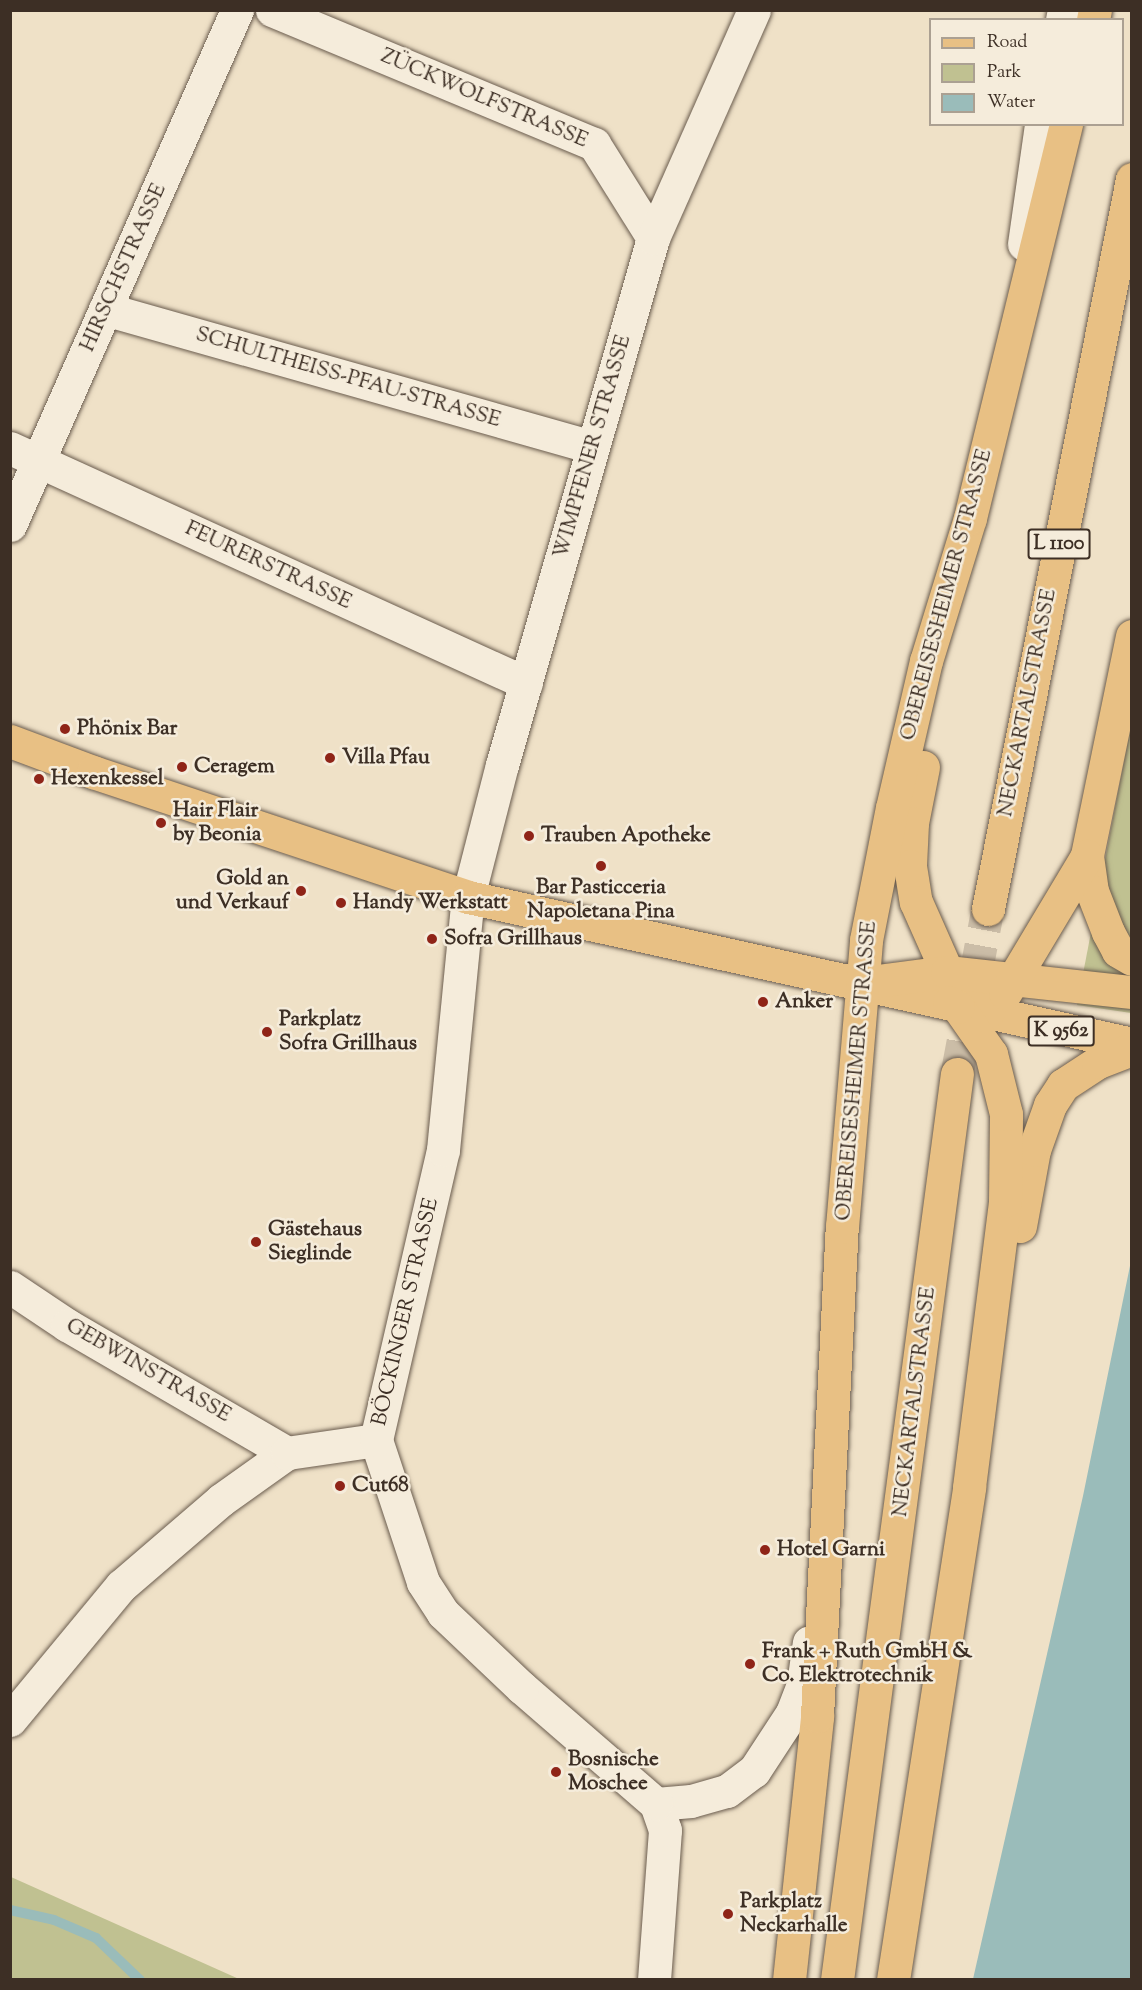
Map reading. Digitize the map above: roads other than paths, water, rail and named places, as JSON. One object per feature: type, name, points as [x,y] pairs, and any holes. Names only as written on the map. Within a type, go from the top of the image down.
[{"type":"main road","points":[[1009,351],[1065,126]]},
{"type":"main road","name":"NECKARTALSTRASSE","points":[[988,909],[1131,179]]},
{"type":"main road","name":"OBEREISESHEIMER STRASSE","points":[[825,1542],[842,1227],[861,985],[892,808],[926,661],[970,518],[1009,351]]},
{"type":"main road","points":[[970,518],[912,823],[910,855],[916,902],[947,972],[992,1015],[1087,856],[1131,636]]},
{"type":"main road","name":"K 9562","points":[[10,741],[93,772],[468,897],[1131,1046]]},
{"type":"main road","points":[[1087,856],[1092,891],[1108,933],[1118,951],[1131,959]]},
{"type":"main road","name":"K 9562","points":[[861,985],[947,972],[1016,976],[1131,992]]},
{"type":"main road","points":[[893,1980],[969,1487],[1005,1201],[1006,1114],[991,1054],[958,1007],[929,990],[896,978]]},
{"type":"main road","points":[[969,1487],[1035,1150],[1050,1105],[1063,1085],[1098,1062],[1131,1046]]},
{"type":"main road","name":"NECKARTALSTRASSE","points":[[837,1980],[957,1074]]},
{"type":"main road","points":[[789,1980],[817,1716],[825,1542]]},
{"type":"street","name":"HIRSCHSTRASSE","points":[[10,525],[41,461],[105,309],[237,10]]},
{"type":"street","name":"ZÜCKWOLFSTRASSE","points":[[272,10],[594,144],[653,238]]},
{"type":"street","name":"WIMPFENER STRASSE","points":[[468,897],[526,682],[653,238],[754,10]]},
{"type":"street","name":"OBEREISESHEIMER STRASSE","points":[[1009,351],[1041,126]]},
{"type":"street","name":"SCHULTHEISS-PFAU-STRASSE","points":[[105,309],[592,447]]},
{"type":"street","name":"FEURERSTRASSE","points":[[10,448],[526,682]]},
{"type":"street","name":"BÖCKINGER STRASSE","points":[[468,897],[443,1150],[376,1440],[423,1582],[443,1613],[522,1688],[656,1804]]},
{"type":"street","name":"GEBWINSTRASSE","points":[[10,1287],[67,1325],[287,1452]]},
{"type":"street","points":[[10,1720],[121,1586],[221,1500],[287,1452],[376,1440]]},
{"type":"street","name":"OBEREISESHEIMER STRASSE","points":[[656,1804],[691,1801],[727,1791],[754,1771],[792,1713],[803,1684],[825,1542]]},
{"type":"street","points":[[654,1980],[664,1830],[656,1804]]},
{"type":"water","points":[[1131,1261],[1131,1979],[973,1979],[1083,1496]]},
{"type":"waterway","points":[[10,1910],[54,1920],[96,1938],[140,1980]]},
{"type":"tunnel","points":[[957,1074],[988,909]]},
{"type":"place","name":"Phönix Bar","points":[[65,729]]},
{"type":"place","name":"Villa Pfau","points":[[330,758]]},
{"type":"place","name":"Ceragem","points":[[182,767]]},
{"type":"place","name":"Hexenkessel","points":[[39,779]]},
{"type":"place","name":"Hair Flair by Beonia","points":[[161,823]]},
{"type":"place","name":"Trauben Apotheke","points":[[529,836]]},
{"type":"place","name":"Bar Pasticceria Napoletana Pina","points":[[601,866]]},
{"type":"place","name":"Gold an und Verkauf","points":[[301,891]]},
{"type":"place","name":"Handy Werkstatt","points":[[341,903]]},
{"type":"place","name":"Sofra Grillhaus","points":[[432,939]]},
{"type":"place","name":"Anker","points":[[763,1002]]},
{"type":"place","name":"Parkplatz Sofra Grillhaus","points":[[267,1032]]},
{"type":"place","name":"Gästehaus Sieglinde","points":[[256,1242]]},
{"type":"place","name":"Cut68","points":[[340,1486]]},
{"type":"place","name":"Hotel Garni","points":[[765,1550]]},
{"type":"place","name":"Frank + Ruth GmbH & Co. Elektrotechnik","points":[[750,1664]]},
{"type":"place","name":"Bosnische Moschee","points":[[556,1772]]},
{"type":"place","name":"Parkplatz Neckarhalle","points":[[728,1914]]}]
